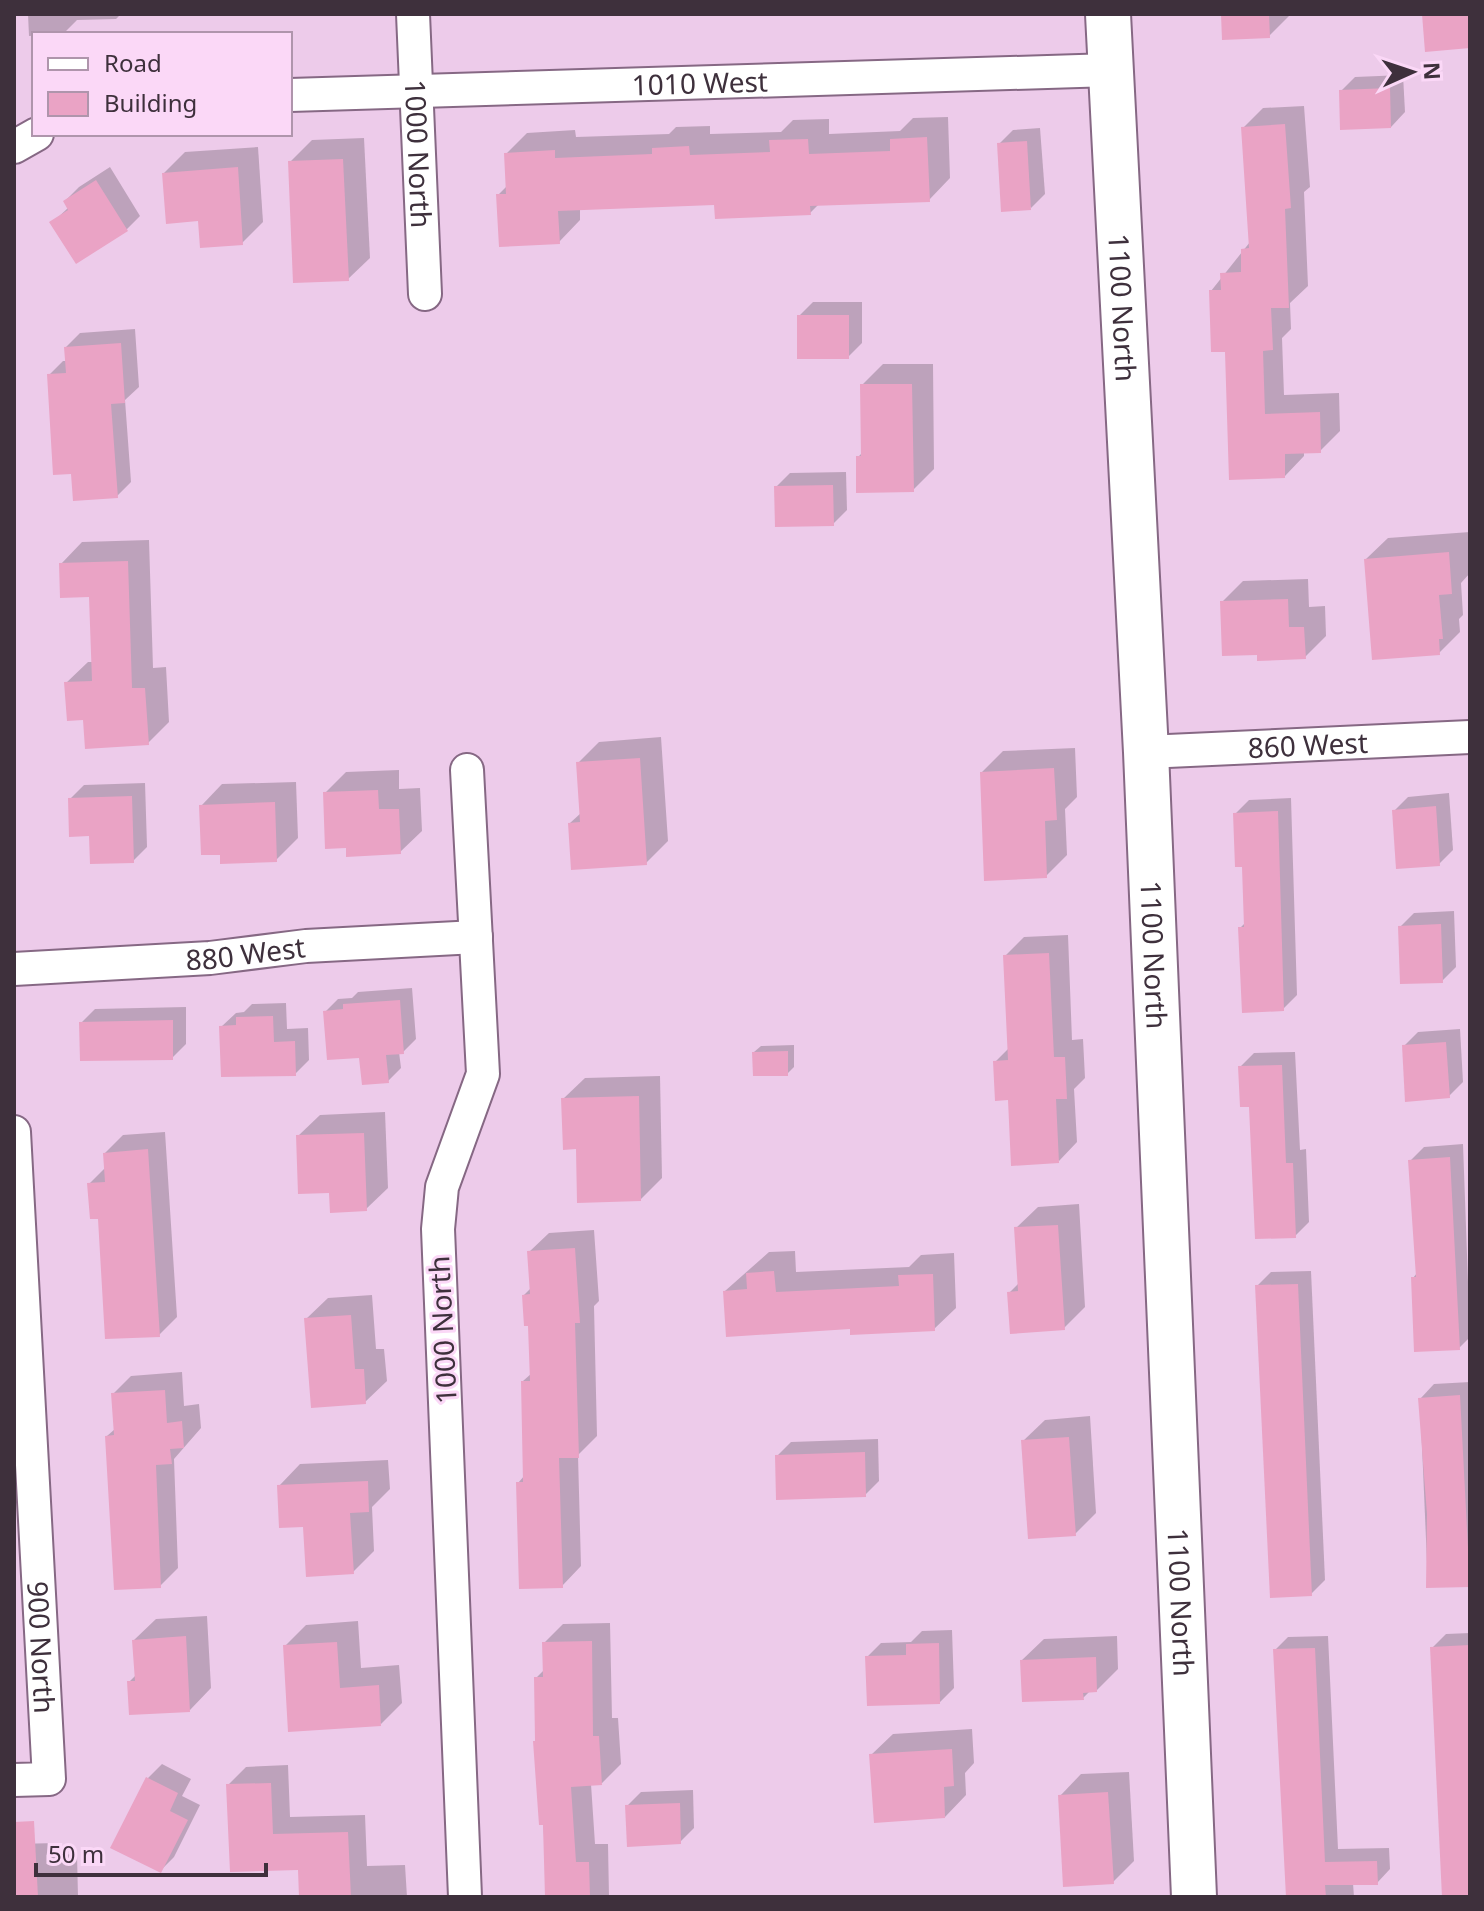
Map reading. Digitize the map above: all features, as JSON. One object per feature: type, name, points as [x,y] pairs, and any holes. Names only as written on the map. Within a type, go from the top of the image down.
[{"type":"main road","name":"1100 North","points":[[1108,14],[1146,752],[1194,1897]]},
{"type":"street","name":"1000 North","points":[[413,14],[425,294]]},
{"type":"street","name":"1010 West","points":[[292,95],[1111,70]]},
{"type":"street","points":[[14,147],[33,136]]},
{"type":"street","name":"860 West","points":[[1146,752],[1470,737]]},
{"type":"street","name":"1000 North","points":[[465,1897],[438,1229],[442,1187],[483,1074],[467,770]]},
{"type":"street","name":"880 West","points":[[14,969],[210,958],[306,946],[476,937]]},
{"type":"street","name":"900 North","points":[[14,1132],[49,1779],[14,1780]]},
{"type":"building","points":[[1221,14],[1269,14],[1270,38],[1222,40]]},
{"type":"building","points":[[1422,14],[1470,14],[1470,48],[1425,52]]},
{"type":"building","points":[[1390,88],[1391,128],[1340,130],[1339,90]]},
{"type":"building","points":[[1285,124],[1291,208],[1285,209],[1289,308],[1271,308],[1273,350],[1263,351],[1265,414],[1320,412],[1321,453],[1285,454],[1285,478],[1229,480],[1225,352],[1211,352],[1209,290],[1221,290],[1220,273],[1241,272],[1241,249],[1249,248],[1241,127]]},
{"type":"building","points":[[927,137],[930,202],[810,206],[811,215],[715,219],[714,205],[558,211],[560,244],[499,247],[496,194],[506,194],[504,153],[555,150],[555,158],[652,154],[652,148],[689,146],[690,155],[770,152],[769,140],[808,139],[809,154],[890,151],[890,139]]},
{"type":"building","points":[[1027,141],[1031,210],[1001,212],[997,143]]},
{"type":"building","points":[[343,159],[349,281],[293,283],[288,161]]},
{"type":"building","points":[[238,167],[243,245],[200,248],[198,221],[166,224],[162,173]]},
{"type":"building","points":[[96,180],[128,231],[76,264],[49,222],[68,210],[63,201]]},
{"type":"building","points":[[797,315],[849,315],[849,359],[797,359]]},
{"type":"building","points":[[121,343],[125,403],[111,404],[118,498],[73,501],[71,474],[53,475],[47,374],[66,373],[64,347]]},
{"type":"building","points":[[860,384],[912,384],[914,492],[856,493],[856,456],[861,456]]},
{"type":"building","points":[[833,485],[834,526],[775,527],[774,486]]},
{"type":"building","points":[[1449,552],[1452,594],[1439,595],[1443,639],[1439,639],[1440,655],[1372,660],[1364,559]]},
{"type":"building","points":[[128,561],[132,688],[145,688],[149,745],[85,749],[83,720],[67,721],[64,682],[92,681],[89,597],[60,598],[59,563]]},
{"type":"building","points":[[1288,599],[1289,627],[1304,627],[1306,659],[1257,661],[1257,655],[1222,656],[1220,601]]},
{"type":"building","points":[[640,758],[647,865],[571,870],[568,823],[580,822],[576,762]]},
{"type":"building","points":[[1054,768],[1057,820],[1045,821],[1047,878],[984,881],[980,772]]},
{"type":"building","points":[[378,790],[379,809],[399,809],[401,854],[346,857],[346,848],[325,849],[323,792]]},
{"type":"building","points":[[132,796],[134,863],[90,864],[89,836],[69,837],[68,798]]},
{"type":"building","points":[[275,802],[277,862],[220,864],[220,855],[201,855],[199,805]]},
{"type":"building","points":[[1436,806],[1440,866],[1396,869],[1392,810]]},
{"type":"building","points":[[1278,811],[1284,1011],[1242,1013],[1238,927],[1244,927],[1242,867],[1235,867],[1233,813]]},
{"type":"building","points":[[1441,924],[1443,983],[1400,984],[1398,926]]},
{"type":"building","points":[[1049,953],[1054,1057],[1065,1057],[1067,1099],[1056,1099],[1059,1163],[1011,1166],[1008,1100],[995,1101],[993,1061],[1008,1060],[1003,955]]},
{"type":"building","points":[[400,1000],[404,1054],[386,1055],[389,1083],[362,1085],[359,1058],[327,1060],[323,1011],[343,1009],[343,1004]]},
{"type":"building","points":[[273,1016],[274,1042],[295,1041],[296,1076],[221,1077],[219,1026],[236,1025],[236,1017]]},
{"type":"building","points":[[173,1020],[173,1060],[80,1061],[79,1022]]},
{"type":"building","points":[[1446,1042],[1450,1098],[1405,1102],[1402,1045]]},
{"type":"building","points":[[788,1051],[788,1076],[753,1076],[752,1052]]},
{"type":"building","points":[[1282,1065],[1286,1163],[1293,1163],[1296,1238],[1255,1239],[1249,1107],[1240,1107],[1238,1066]]},
{"type":"building","points":[[639,1096],[641,1201],[577,1203],[576,1149],[563,1150],[561,1098]]},
{"type":"building","points":[[364,1133],[367,1211],[330,1213],[329,1193],[298,1194],[296,1135]]},
{"type":"building","points":[[148,1149],[160,1337],[105,1339],[98,1219],[90,1219],[87,1183],[105,1182],[103,1153]]},
{"type":"building","points":[[1450,1157],[1460,1350],[1414,1352],[1411,1277],[1416,1277],[1408,1160]]},
{"type":"building","points":[[1058,1225],[1065,1330],[1010,1334],[1007,1292],[1018,1291],[1014,1227]]},
{"type":"building","points":[[575,1248],[580,1323],[575,1323],[579,1458],[559,1458],[563,1588],[519,1589],[516,1482],[523,1482],[521,1381],[530,1381],[528,1326],[524,1326],[522,1295],[530,1294],[527,1251]]},
{"type":"building","points":[[774,1271],[776,1292],[899,1286],[898,1275],[933,1274],[935,1331],[850,1335],[850,1329],[726,1337],[723,1291],[747,1289],[746,1273]]},
{"type":"building","points":[[1298,1284],[1312,1596],[1270,1598],[1255,1285]]},
{"type":"building","points":[[351,1315],[355,1369],[364,1369],[366,1404],[311,1408],[304,1318]]},
{"type":"building","points":[[165,1390],[167,1423],[182,1421],[184,1448],[170,1449],[172,1464],[156,1465],[161,1588],[114,1590],[105,1436],[114,1435],[111,1393]]},
{"type":"building","points":[[1460,1395],[1470,1587],[1426,1588],[1427,1514],[1418,1398]]},
{"type":"building","points":[[1069,1437],[1076,1536],[1028,1539],[1021,1440]]},
{"type":"building","points":[[865,1452],[866,1497],[776,1500],[775,1455]]},
{"type":"building","points":[[368,1481],[369,1512],[350,1513],[354,1574],[306,1577],[303,1527],[279,1528],[277,1485]]},
{"type":"building","points":[[186,1636],[190,1712],[129,1715],[127,1681],[135,1681],[132,1640]]},
{"type":"building","points":[[592,1641],[593,1736],[599,1736],[602,1785],[571,1787],[576,1862],[589,1862],[590,1897],[545,1897],[543,1825],[539,1825],[533,1741],[534,1677],[543,1677],[542,1642]]},
{"type":"building","points":[[337,1642],[340,1688],[379,1685],[381,1726],[288,1732],[283,1645]]},
{"type":"building","points":[[939,1643],[940,1704],[867,1706],[865,1656],[906,1655],[906,1644]]},
{"type":"building","points":[[1470,1645],[1470,1897],[1442,1897],[1430,1647]]},
{"type":"building","points":[[1315,1648],[1325,1862],[1377,1861],[1378,1885],[1325,1885],[1326,1897],[1286,1897],[1273,1649]]},
{"type":"building","points":[[1096,1657],[1097,1692],[1083,1693],[1084,1700],[1022,1702],[1020,1660]]},
{"type":"building","points":[[952,1749],[954,1786],[944,1787],[945,1818],[874,1823],[869,1754]]},
{"type":"building","points":[[146,1777],[178,1793],[170,1811],[188,1820],[161,1873],[110,1848]]},
{"type":"building","points":[[271,1783],[273,1834],[348,1832],[351,1897],[299,1897],[298,1870],[230,1872],[226,1784]]},
{"type":"building","points":[[1108,1792],[1114,1884],[1063,1887],[1058,1795]]},
{"type":"building","points":[[680,1803],[681,1844],[627,1847],[625,1805]]},
{"type":"building","points":[[34,1821],[38,1897],[14,1897],[14,1822]]}]
